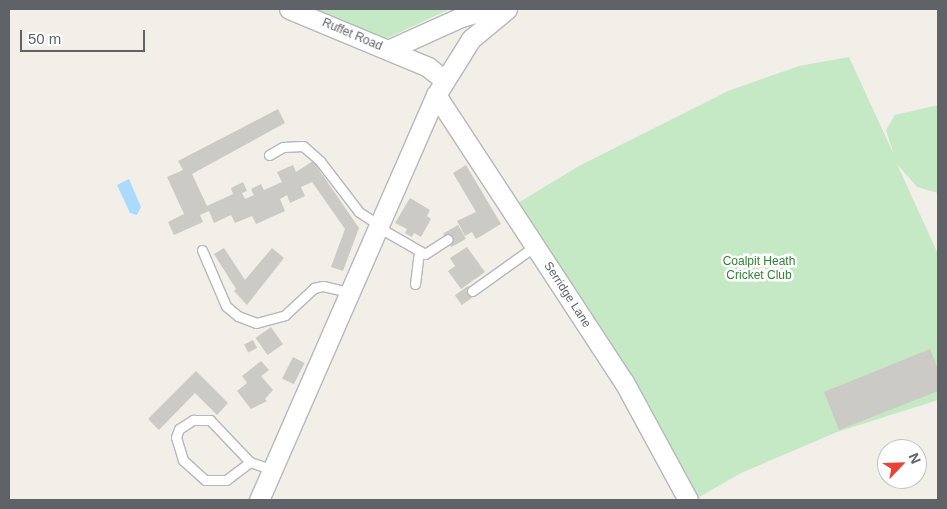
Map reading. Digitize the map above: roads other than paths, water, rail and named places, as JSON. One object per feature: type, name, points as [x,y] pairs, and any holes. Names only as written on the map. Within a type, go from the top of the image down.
[{"type":"street","name":"Ruffet Road","points":[[289,9],[428,67],[440,88]]},
{"type":"street","name":"Ruffet Road","points":[[388,50],[461,17],[482,12],[502,12]]},
{"type":"street","points":[[260,500],[440,88],[472,40],[502,12]]},
{"type":"street","name":"Serridge Lane","points":[[440,88],[535,246],[624,382],[688,500]]},
{"type":"lane","points":[[269,155],[283,148],[303,146],[320,161],[359,212],[379,226],[425,254],[448,240]]},
{"type":"lane","points":[[472,291],[535,246]]},
{"type":"lane","points":[[202,250],[226,306],[238,316],[256,323],[285,315],[314,288],[323,286],[350,292]]},
{"type":"lane","points":[[415,284],[419,251]]},
{"type":"lane","points":[[250,462],[226,480],[205,480],[183,460],[176,437],[179,429],[193,420],[210,420],[250,462],[273,470]]},
{"type":"water","points":[[129,179],[141,207],[137,215],[130,213],[117,185]]},
{"type":"park label","name":"Coalpit Heath Cricket Club","points":[[759,269]]}]
